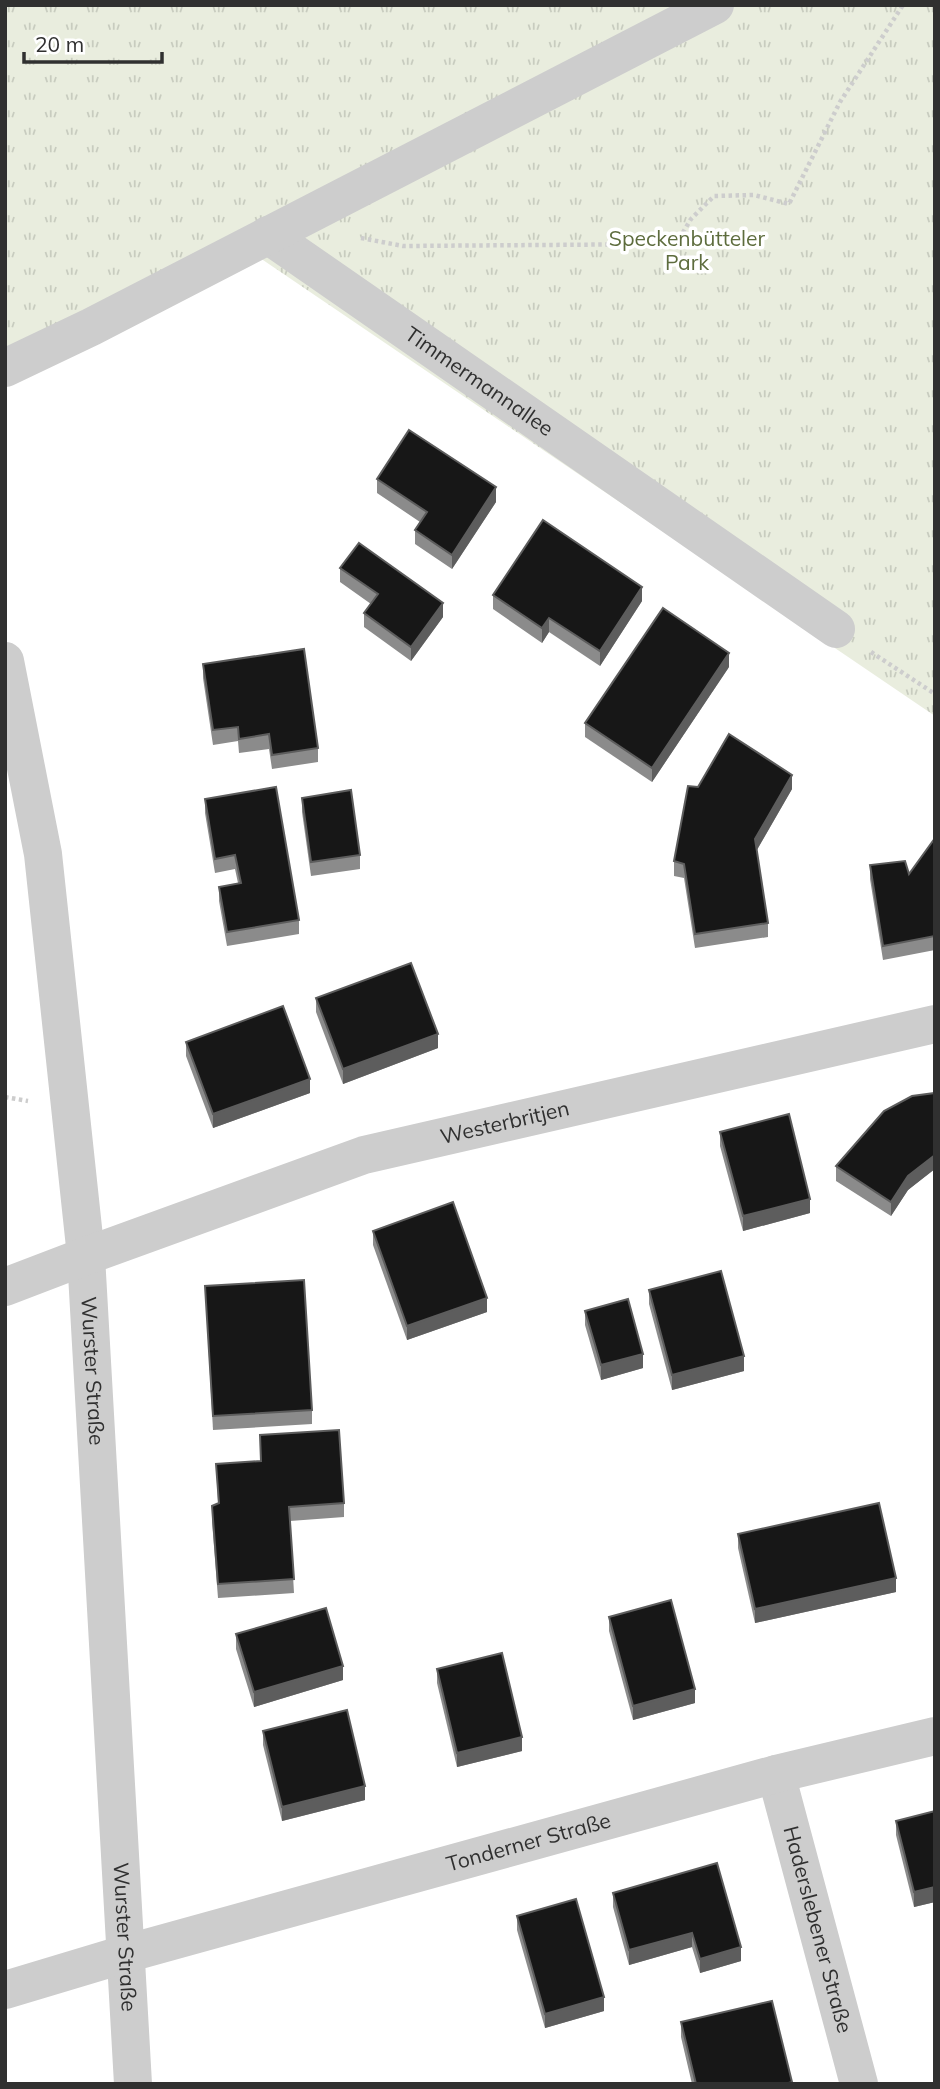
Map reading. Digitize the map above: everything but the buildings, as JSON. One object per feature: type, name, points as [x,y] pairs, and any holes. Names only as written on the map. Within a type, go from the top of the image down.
[{"type":"street","points":[[5,368],[91,327],[715,5]]},
{"type":"street","name":"Timmermannallee","points":[[268,235],[836,629]]},
{"type":"street","name":"Wurster Straße","points":[[5,661],[43,854],[86,1256],[134,2084]]},
{"type":"street","name":"Westerbritjen","points":[[5,1287],[364,1155],[935,1024]]},
{"type":"street","name":"Tonderner Straße","points":[[5,1990],[125,1954],[776,1774],[935,1736]]},
{"type":"street","name":"Haderslebener Straße","points":[[776,1774],[859,2084]]},
{"type":"path","points":[[352,237],[403,246],[676,244],[691,219],[714,197],[754,195],[789,204],[840,102],[903,5]]},
{"type":"path","points":[[836,629],[935,694]]},
{"type":"green space","name":"Speckenbütteler Park","points":[[5,5],[935,5],[935,716],[260,258],[19,382],[5,341]]}]
